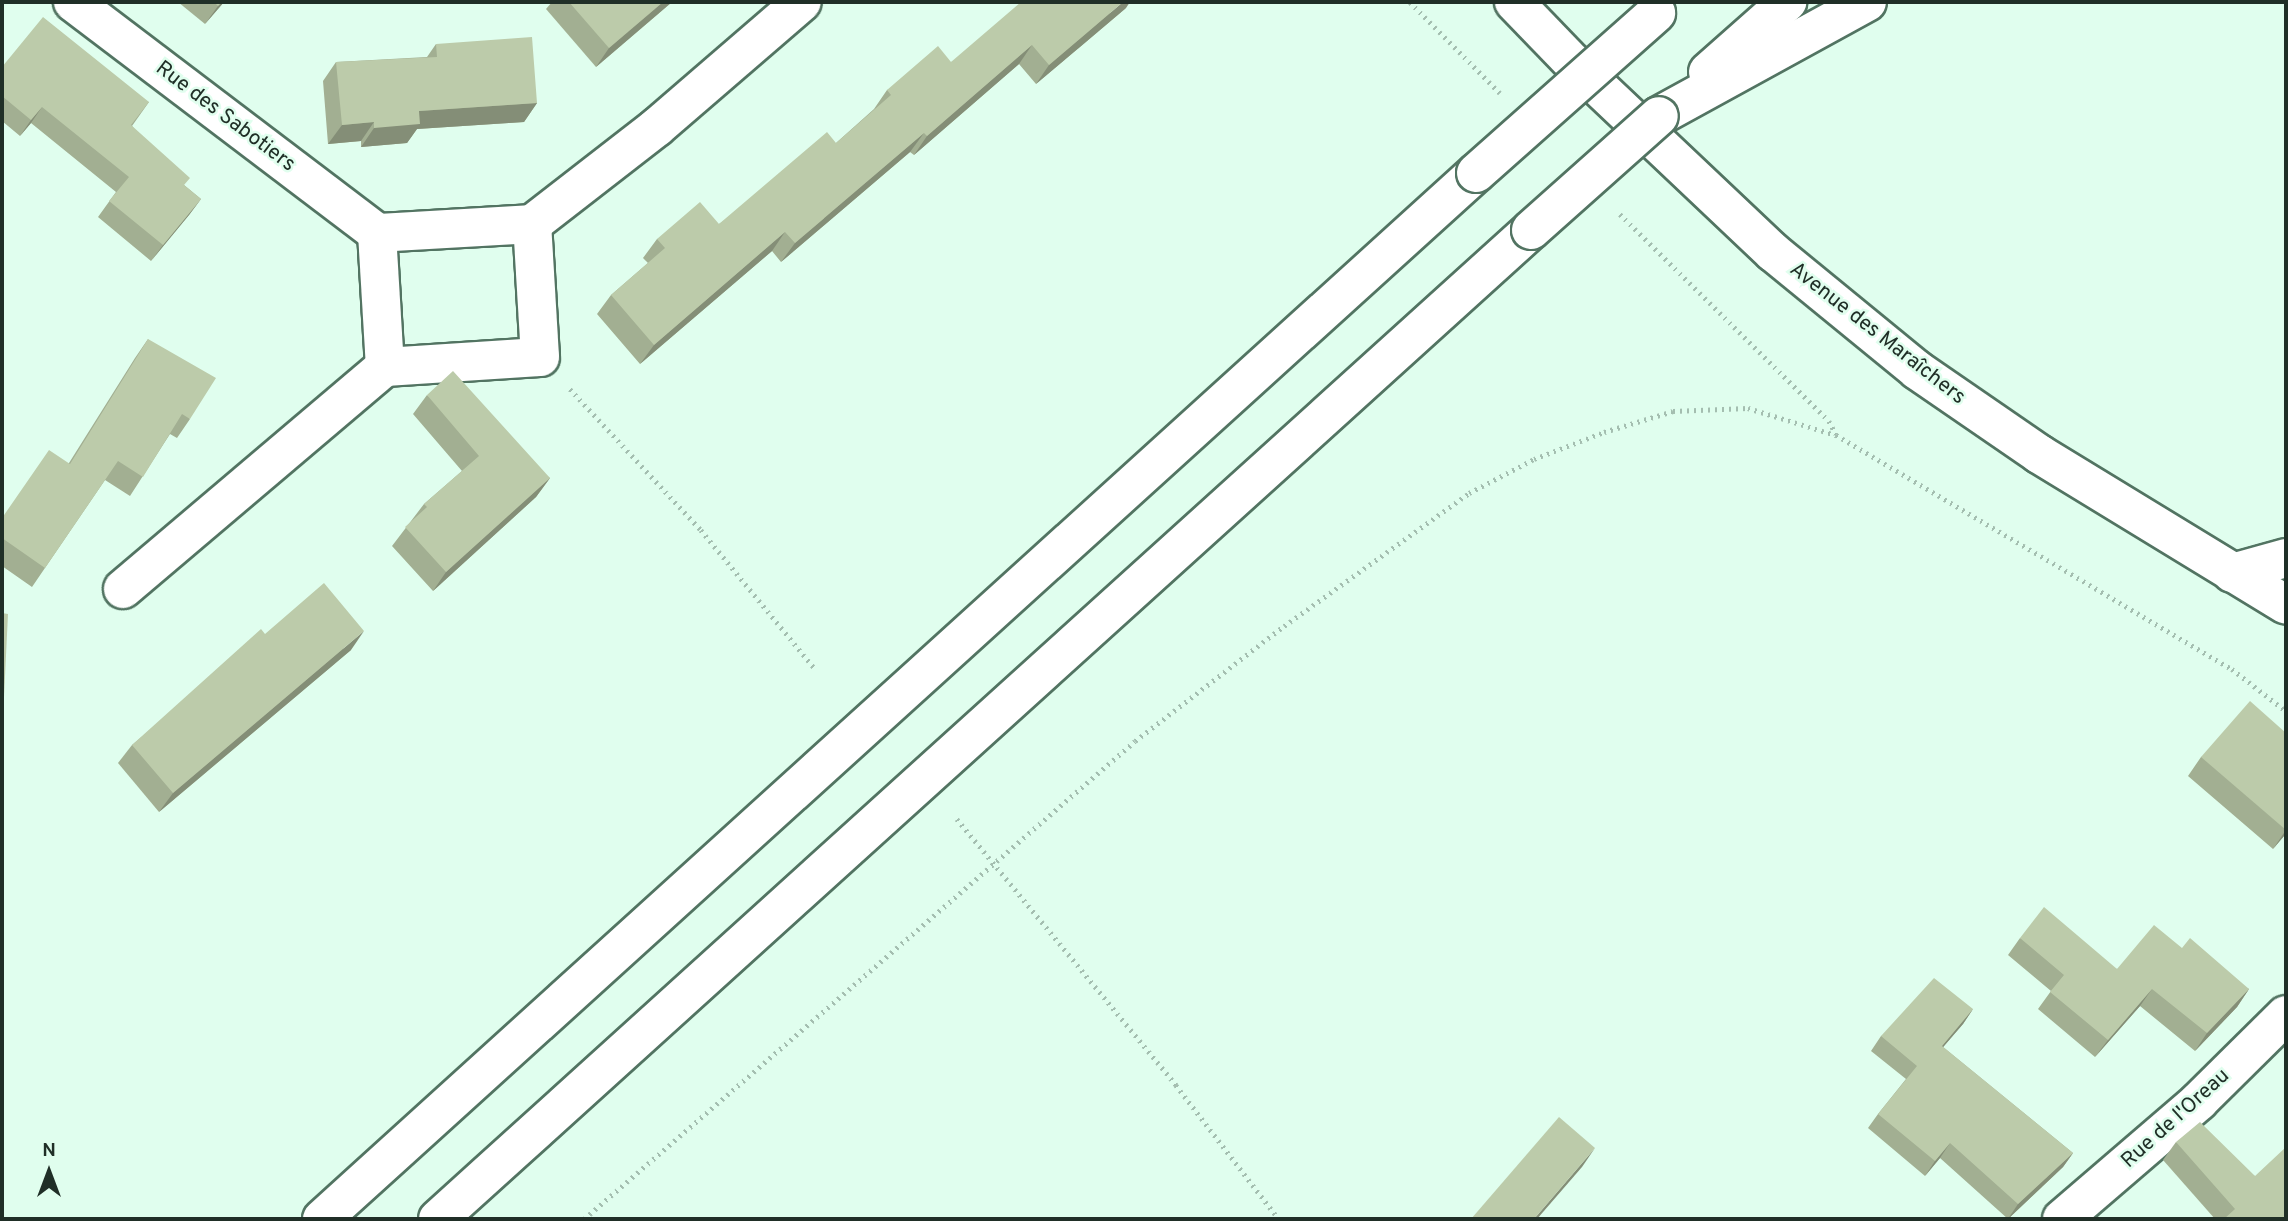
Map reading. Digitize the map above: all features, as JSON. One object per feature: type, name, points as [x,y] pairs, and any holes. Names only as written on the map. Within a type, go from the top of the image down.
[{"type":"main road","name":"Rue des Sabotiers","points":[[73,2],[377,233]]},
{"type":"main road","points":[[385,366],[377,233],[532,224],[657,127],[802,2]]},
{"type":"main road","name":"Avenue des Maraîchers","points":[[1514,2],[1572,62],[1773,253],[1917,370],[2050,461],[2286,605]]},
{"type":"main road","points":[[1718,75],[1787,2]]},
{"type":"main road","points":[[438,1219],[1659,117],[1718,75],[1867,2]]},
{"type":"main road","points":[[322,1219],[1662,7]]},
{"type":"main road","points":[[122,590],[385,366],[540,357],[532,224]]},
{"type":"main road","points":[[2232,573],[2286,558]]},
{"type":"main road","name":"Rue de l'Oreau","points":[[2062,1219],[2199,1101],[2286,1015]]},
{"type":"path","points":[[1410,2],[1507,100]]},
{"type":"path","points":[[1614,207],[1829,421],[1836,435]]},
{"type":"path","points":[[540,357],[701,530],[816,670]]},
{"type":"path","points":[[584,1219],[1135,741],[1273,634],[1469,493],[1534,459],[1604,432],[1674,411],[1748,408],[1836,435],[2232,669],[2286,710]]},
{"type":"path","points":[[957,819],[1176,1085],[1279,1219]]},
{"type":"building","points":[[569,2],[663,2],[609,48]]},
{"type":"building","points":[[1021,2],[1123,2],[1049,65],[1032,45],[927,136],[924,133],[795,243],[785,232],[654,345],[611,295],[665,248],[657,239],[700,202],[719,224],[827,132],[836,143],[891,95],[887,90],[938,46],[951,62]]},
{"type":"building","points":[[43,17],[149,102],[131,125],[190,178],[184,185],[201,199],[163,245],[109,201],[129,177],[42,107],[31,120],[2,96],[2,67]]},
{"type":"building","points":[[532,37],[537,103],[419,111],[420,124],[374,128],[374,122],[342,125],[336,62],[437,57],[436,44]]},
{"type":"building","points":[[148,339],[216,378],[190,419],[182,414],[143,477],[118,461],[45,568],[2,538],[2,518],[49,450],[70,464]]},
{"type":"building","points":[[453,371],[550,478],[446,572],[405,527],[427,507],[424,504],[479,456],[427,395]]},
{"type":"building","points":[[324,583],[364,631],[173,793],[132,745],[261,629],[265,634]]},
{"type":"building","points":[[2,613],[8,614],[4,697],[2,697]]},
{"type":"building","points":[[2250,701],[2286,733],[2286,830],[2201,757]]},
{"type":"building","points":[[2044,907],[2117,969],[2154,925],[2182,948],[2190,938],[2249,989],[2207,1033],[2152,989],[2108,1040],[2050,992],[2064,975],[2020,938]]},
{"type":"building","points":[[1934,978],[1973,1009],[1942,1046],[2073,1153],[2018,1204],[1950,1143],[1935,1161],[1878,1114],[1917,1066],[1881,1036]]},
{"type":"building","points":[[1559,1117],[1595,1148],[1534,1219],[1471,1219]]},
{"type":"building","points":[[2200,1122],[2255,1176],[2286,1147],[2286,1219],[2224,1219],[2235,1209],[2176,1142]]}]
